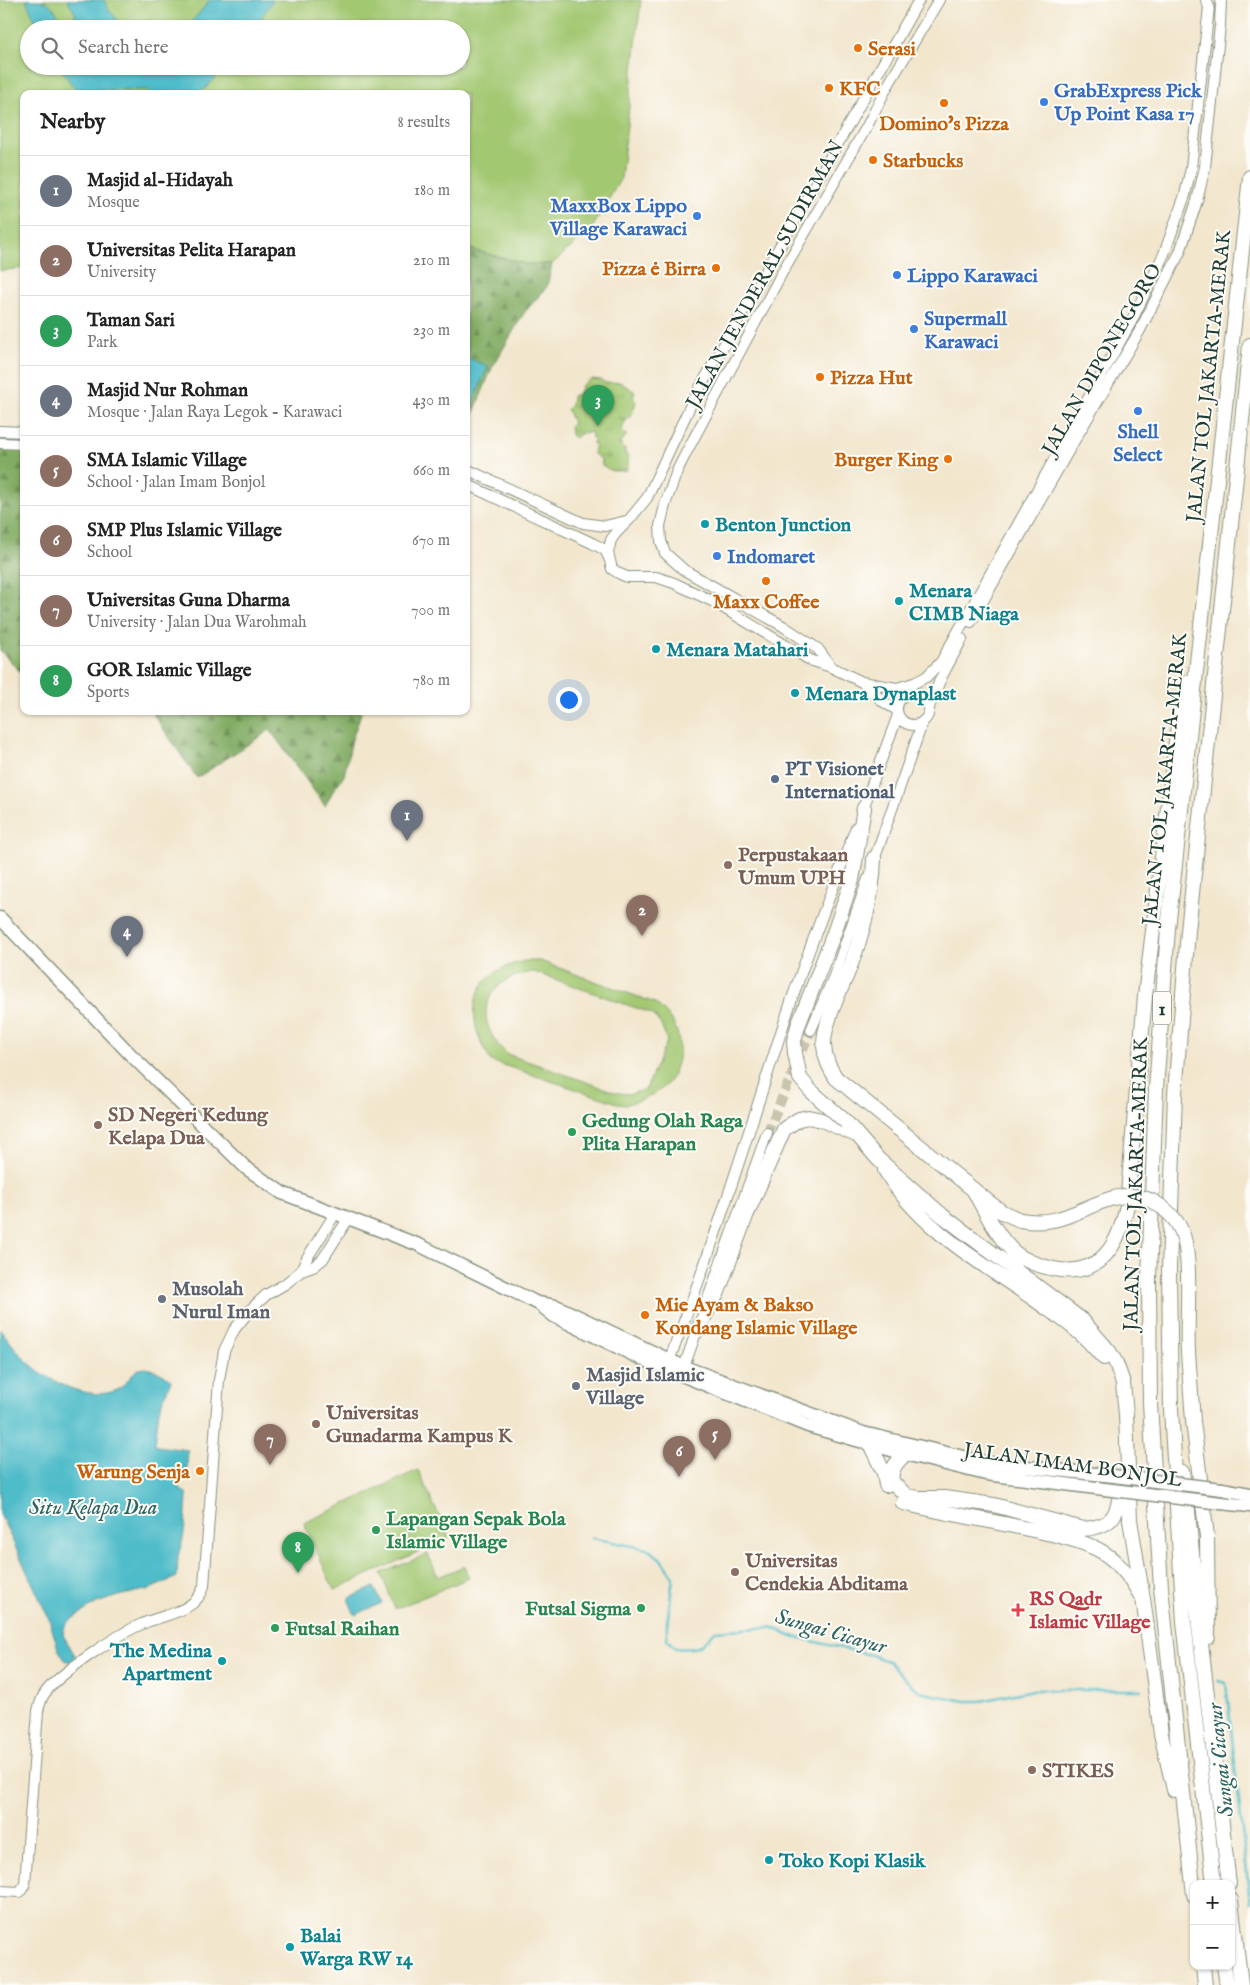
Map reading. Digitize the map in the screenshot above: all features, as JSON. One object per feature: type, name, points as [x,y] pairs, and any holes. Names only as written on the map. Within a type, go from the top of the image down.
[{"type":"highway","name":"JALAN TOL JAKARTA–MERAK","points":[[1192,1880],[1161,1588],[1150,1403],[1149,1279],[1156,1089],[1168,929],[1250,177]]},
{"type":"highway","name":"JALAN TOL JAKARTA–MERAK","points":[[1214,1880],[1184,1622],[1171,1409],[1169,1269],[1177,1074],[1188,931],[1250,345]]},
{"type":"highway","points":[[973,1189],[1008,1246],[1016,1254],[1042,1267],[1076,1271],[1087,1268],[1106,1255],[1117,1240],[1124,1222],[1127,1206],[1145,996],[1180,709],[1199,640]]},
{"type":"highway","points":[[864,808],[852,880],[794,1041],[800,1078],[810,1090],[846,1122],[878,1159],[943,1216],[1082,1320],[1109,1351],[1116,1363],[1123,1383],[1126,1415],[1130,1520],[1144,1605],[1161,1734],[1187,1842]]},
{"type":"highway","points":[[874,858],[872,895],[832,1013],[824,1044],[826,1061],[836,1078],[1002,1212],[1020,1220],[1048,1222],[1106,1200],[1134,1196],[1146,1198],[1161,1206],[1177,1223],[1185,1241],[1187,1258],[1188,1352],[1193,1421],[1208,1537],[1211,1730]]},
{"type":"highway","points":[[696,1332],[718,1292],[746,1216],[784,1129],[808,1117],[822,1120],[857,1135]]},
{"type":"highway","points":[[878,1159],[896,1190],[924,1218],[952,1242],[1082,1335],[1106,1361],[1117,1393],[1120,1419],[1122,1472],[1117,1511],[1114,1518],[1106,1523],[1094,1528],[1083,1529],[994,1505],[944,1498],[907,1496],[892,1482],[890,1474],[900,1452]]},
{"type":"highway","points":[[1171,1409],[1187,1500],[1229,1880]]},
{"type":"highway","points":[[870,1444],[884,1473],[887,1489],[900,1503],[1047,1533],[1098,1550],[1123,1570],[1136,1587],[1144,1605]]},
{"type":"highway","points":[[884,1473],[900,1452]]},
{"type":"highway","points":[[1234,1925],[1241,1985]]},
{"type":"highway","points":[[1203,1970],[1205,1985]]},
{"type":"highway","points":[[1225,1970],[1227,1985]]},
{"type":"main road","points":[[0,918],[131,1054],[246,1168],[282,1193],[419,1246],[466,1267],[490,1281],[537,1303],[554,1316],[600,1333],[668,1364]]},
{"type":"main road","name":"JALAN IMAM BONJOL","points":[[668,1364],[684,1367],[863,1432],[988,1463],[1105,1475],[1250,1494]]},
{"type":"main road","name":"JALAN IMAM BONJOL","points":[[668,1364],[808,1426],[986,1474],[1250,1506]]},
{"type":"street","name":"JALAN JENDERAL SUDIRMAN","points":[[609,558],[611,540],[647,498],[693,400],[919,0]]},
{"type":"street","name":"JALAN JENDERAL SUDIRMAN","points":[[831,667],[818,649],[684,570],[665,553],[660,541],[660,526],[677,471],[703,420],[784,268],[860,137],[891,79],[939,0]]},
{"type":"street","name":"JALAN DIPONEGORO","points":[[862,682],[896,688],[914,683],[926,677],[937,667],[1131,322],[1164,254],[1185,195],[1194,146],[1207,26],[1209,7],[1206,0]]},
{"type":"street","name":"JALAN DIPONEGORO","points":[[929,707],[941,678],[1150,310],[1180,252],[1202,182],[1220,26],[1220,0]]},
{"type":"street","points":[[860,137],[870,87]]},
{"type":"street","points":[[758,284],[784,268]]},
{"type":"street","points":[[1131,322],[1150,310]]},
{"type":"street","points":[[671,450],[703,420]]},
{"type":"street","points":[[0,431],[20,432]]},
{"type":"street","points":[[0,444],[20,444]]},
{"type":"street","points":[[470,471],[583,523],[605,526],[629,520]]},
{"type":"street","points":[[470,486],[592,542],[605,550],[612,568],[620,574],[627,577],[644,576],[666,580],[712,601],[810,660],[831,667],[862,682],[897,713],[904,723],[914,725],[923,721]]},
{"type":"street","points":[[1028,522],[1037,489]]},
{"type":"street","points":[[727,611],[762,615]]},
{"type":"street","points":[[941,678],[944,657]]},
{"type":"street","points":[[668,1364],[731,1188],[788,1010],[864,808],[897,713],[899,700],[912,692],[922,695],[929,707],[928,712],[923,721],[874,858],[834,976],[811,1030]]},
{"type":"street","points":[[684,1367],[767,1133]]},
{"type":"street","points":[[301,1271],[307,1258],[335,1214]]},
{"type":"street","points":[[0,1891],[20,1892],[25,1884],[38,1711],[45,1694],[71,1670],[129,1630],[190,1606],[197,1600],[202,1592],[219,1380],[224,1351],[234,1330],[250,1310],[301,1271],[313,1267],[323,1259],[348,1219]]},
{"type":"green space","points":[[0,0],[641,0],[621,178],[591,230],[552,264],[526,264],[470,249],[470,90],[20,90],[20,268],[0,271]]},
{"type":"green space","points":[[470,249],[526,264],[552,264],[547,287],[524,313],[492,368],[470,422]]},
{"type":"green space","points":[[591,379],[601,380],[606,383],[620,382],[635,392],[633,398],[636,402],[632,415],[626,419],[622,430],[627,435],[620,443],[628,456],[626,471],[613,471],[602,466],[601,459],[593,453],[595,445],[593,444],[594,439],[591,432],[582,433],[575,438],[571,435],[570,427],[573,423],[567,409],[571,405],[572,396],[578,395],[582,385]]},
{"type":"green space","points":[[0,449],[20,450],[20,672],[0,650]]},
{"type":"green space","points":[[154,715],[361,715],[352,739],[344,776],[325,806],[270,730],[197,778]]},
{"type":"green space","points":[[525,961],[540,961],[655,1003],[674,1024],[679,1041],[678,1059],[669,1081],[653,1095],[623,1105],[491,1061],[476,1029],[474,1013],[476,999],[482,986],[492,975],[506,967]],"holes":[[[534,972],[653,1014],[661,1025],[667,1041],[646,1089],[631,1094],[618,1093],[507,1054],[495,1041],[486,1014],[488,1002],[494,991],[503,982]]]},
{"type":"green space","name":"Lapangan Sepak Bola Islamic Village","points":[[418,1470],[449,1538],[334,1590],[304,1523]]},
{"type":"green space","points":[[428,1554],[438,1577],[464,1566],[469,1578],[395,1609],[381,1573]]},
{"type":"water","points":[[26,0],[38,0],[47,3],[54,8],[60,19],[60,20],[35,20]]},
{"type":"water","points":[[67,0],[104,0],[108,9],[117,20],[76,20],[75,13]]},
{"type":"water","points":[[210,0],[273,0],[260,20],[193,20]]},
{"type":"water","points":[[65,75],[217,75],[203,90],[75,89]]},
{"type":"water","points":[[470,359],[488,366],[470,409]]},
{"type":"water","name":"Situ Kelapa Dua","points":[[0,1329],[30,1364],[51,1379],[75,1390],[100,1394],[111,1392],[119,1388],[139,1369],[146,1368],[169,1378],[171,1381],[159,1410],[155,1444],[157,1446],[188,1450],[187,1470],[181,1472],[179,1489],[186,1493],[187,1497],[185,1526],[178,1556],[177,1577],[150,1589],[97,1603],[69,1621],[64,1628],[63,1635],[76,1657],[69,1662],[65,1660],[58,1649],[49,1619],[0,1514]]},
{"type":"water","points":[[374,1587],[382,1603],[355,1615],[348,1599]]},
{"type":"waterway","name":"Sungai Cicayur","points":[[592,1538],[647,1549],[660,1558],[673,1577],[667,1639],[675,1648],[689,1649],[698,1647],[715,1631],[771,1627],[795,1637],[875,1656],[890,1663],[912,1686],[924,1693],[965,1701],[981,1701],[1033,1690],[1142,1690]]},
{"type":"waterway","name":"Sungai Cicayur","points":[[1218,1681],[1226,1683],[1250,1902]]},
{"type":"tunnel","points":[[767,1133],[811,1030]]},
{"type":"place","name":"Serasi","points":[[858,48]]},
{"type":"place","name":"KFC","points":[[829,88]]},
{"type":"place","name":"GrabExpress Pick Up Point Kasa 17","points":[[1044,102]]},
{"type":"place","name":"Domino's Pizza","points":[[944,103]]},
{"type":"place","name":"Starbucks","points":[[873,160]]},
{"type":"place","name":"MaxxBox Lippo Village Karawaci","points":[[697,216]]},
{"type":"place","name":"Pizza ė Birra","points":[[716,268]]},
{"type":"place","name":"Lippo Karawaci","points":[[897,275]]},
{"type":"place","name":"Supermall Karawaci","points":[[914,329]]},
{"type":"place","name":"Pizza Hut","points":[[820,377]]},
{"type":"place","name":"Shell Select","points":[[1138,411]]},
{"type":"place","name":"Taman Sari","points":[[598,426]]},
{"type":"place","name":"Burger King","points":[[948,459]]},
{"type":"place","name":"Benton Junction","points":[[705,524]]},
{"type":"place","name":"Indomaret","points":[[717,556]]},
{"type":"place","name":"Maxx Coffee","points":[[766,581]]},
{"type":"place","name":"Menara CIMB Niaga","points":[[899,601]]},
{"type":"place","name":"Menara Matahari","points":[[656,649]]},
{"type":"place","name":"Menara Dynaplast","points":[[795,693]]},
{"type":"place","name":"PT Visionet International","points":[[775,779]]},
{"type":"place","name":"Masjid al-Hidayah","points":[[407,841]]},
{"type":"place","name":"Perpustakaan Umum UPH","points":[[728,865]]},
{"type":"place","name":"Universitas Pelita Harapan","points":[[642,936]]},
{"type":"place","name":"Masjid Nur Rohman","points":[[127,957]]},
{"type":"place","name":"SD Negeri Kedung Kelapa Dua","points":[[98,1125]]},
{"type":"place","name":"Gedung Olah Raga Plita Harapan","points":[[572,1132]]},
{"type":"place","name":"Musolah Nurul Iman","points":[[162,1299]]},
{"type":"place","name":"Mie Ayam & Bakso Kondang Islamic Village","points":[[645,1315]]},
{"type":"place","name":"Masjid Islamic Village","points":[[576,1386]]},
{"type":"place","name":"Universitas Gunadarma Kampus K","points":[[316,1424]]},
{"type":"place","name":"SMA Islamic Village","points":[[715,1460]]},
{"type":"place","name":"Universitas Guna Dharma","points":[[270,1465]]},
{"type":"place","name":"Warung Senja","points":[[200,1471]]},
{"type":"place","name":"SMP Plus Islamic Village","points":[[679,1477]]},
{"type":"place","name":"Lapangan Sepak Bola Islamic Village","points":[[376,1530]]},
{"type":"place","name":"Universitas Cendekia Abditama","points":[[735,1572]]},
{"type":"place","name":"GOR Islamic Village","points":[[298,1573]]},
{"type":"place","name":"Futsal Sigma","points":[[641,1608]]},
{"type":"place","name":"RS Qadr Islamic Village","points":[[1018,1610]]},
{"type":"place","name":"Futsal Raihan","points":[[275,1628]]},
{"type":"place","name":"The Medina Apartment","points":[[222,1661]]},
{"type":"place","name":"STIKES","points":[[1032,1770]]},
{"type":"place","name":"Toko Kopi Klasik","points":[[769,1860]]},
{"type":"place","name":"Balai Warga RW 14","points":[[290,1947]]}]
